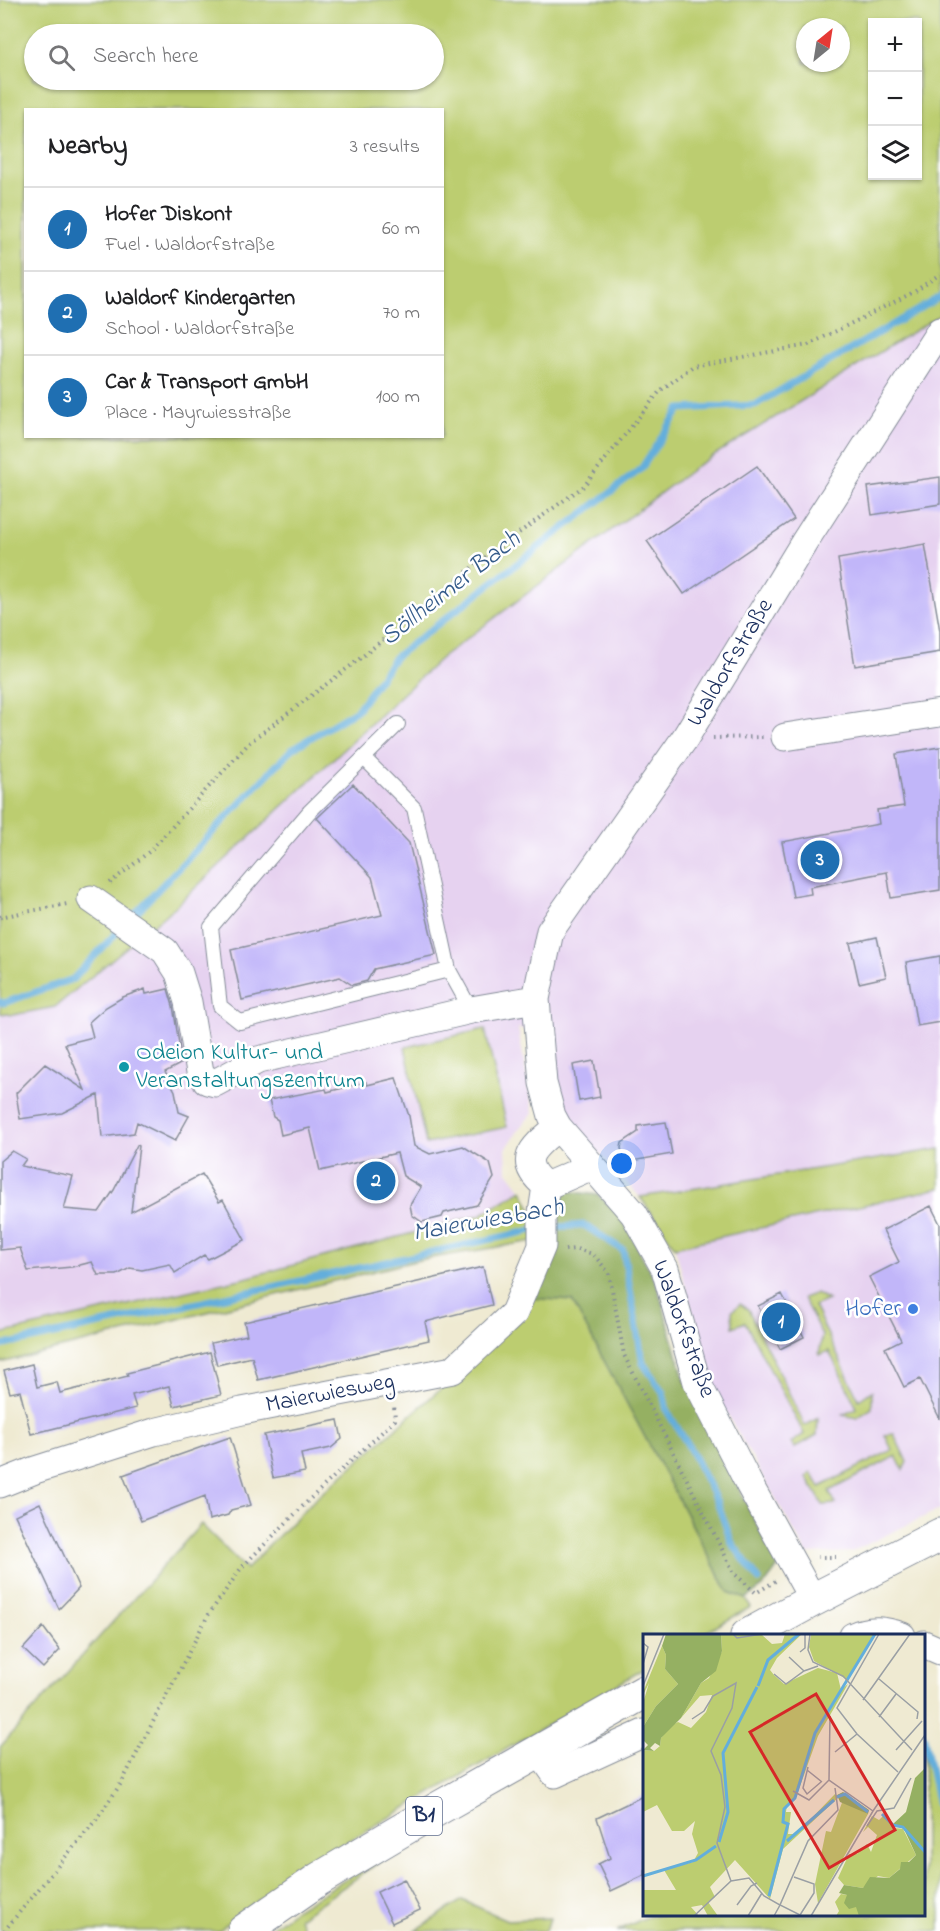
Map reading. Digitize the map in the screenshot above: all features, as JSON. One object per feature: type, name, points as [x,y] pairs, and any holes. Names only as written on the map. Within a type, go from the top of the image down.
[{"type":"main road","points":[[749,1634],[940,1535]]},
{"type":"main road","name":"B1","points":[[244,1931],[319,1879],[538,1751],[643,1693]]},
{"type":"street","name":"Waldorfstraße","points":[[813,1600],[697,1382],[665,1269],[634,1214],[558,1127],[552,1116],[543,1083],[536,999],[550,931],[685,738],[805,542],[940,331]]},
{"type":"street","points":[[785,737],[940,713]]},
{"type":"street","points":[[96,903],[165,951],[179,973],[188,1002],[200,1072],[207,1082],[215,1083],[258,1060],[471,1010],[536,999]]},
{"type":"street","points":[[558,1127],[536,1145],[529,1161],[532,1174],[546,1186],[592,1166]]},
{"type":"street","name":"Maierwiesweg","points":[[0,1484],[35,1470],[154,1432],[242,1411],[453,1370],[514,1313],[541,1250],[542,1213],[546,1186]]},
{"type":"street","points":[[855,1634],[864,1630],[886,1630],[899,1634]]},
{"type":"street","points":[[925,1644],[940,1652]]},
{"type":"street","points":[[538,1751],[555,1774],[643,1734]]},
{"type":"lane","points":[[398,724],[309,812],[211,927],[220,1006],[240,1022],[448,970]]},
{"type":"lane","points":[[364,758],[414,808],[448,970],[471,1010]]},
{"type":"path","points":[[0,917],[96,903],[150,851],[250,742],[353,664],[484,558],[584,486],[660,391],[693,366],[808,345],[914,292],[940,274]]},
{"type":"path","points":[[685,738],[785,737]]},
{"type":"path","points":[[541,1250],[585,1251],[593,1254],[609,1273],[624,1355],[734,1573],[756,1593],[795,1569]]},
{"type":"path","points":[[4,1931],[96,1820],[122,1782],[207,1617],[242,1567],[310,1499],[395,1420],[392,1382]]},
{"type":"shaded area","points":[[940,315],[940,1149],[640,1197],[565,1115],[553,1067],[555,1038],[518,1028],[533,1113],[506,1149],[507,1170],[522,1190],[480,1215],[245,1278],[0,1334],[0,1013],[13,1015],[56,1007],[176,906],[440,659],[698,465]]},
{"type":"shaded area","points":[[940,1188],[940,1509],[851,1552],[807,1554],[713,1389],[675,1247]]},
{"type":"green space","points":[[0,0],[940,0],[940,315],[698,465],[440,659],[176,906],[55,1007],[13,1015],[0,1013]]},
{"type":"green space","points":[[485,1029],[507,1127],[426,1144],[405,1047]]},
{"type":"green space","points":[[940,1149],[940,1188],[675,1247],[640,1197]]},
{"type":"green space","points":[[522,1190],[546,1239],[419,1260],[0,1363],[0,1334],[245,1278],[480,1215]]},
{"type":"green space","points":[[567,1191],[598,1195],[620,1215],[656,1282],[684,1378],[778,1567],[764,1586],[746,1599],[728,1592],[572,1301],[531,1298],[535,1213]]},
{"type":"green space","points":[[816,1293],[828,1300],[814,1306],[859,1400],[872,1391],[872,1408],[857,1418],[843,1415],[857,1408],[829,1351],[819,1355],[822,1335],[803,1298]]},
{"type":"green space","points":[[531,1298],[572,1300],[728,1592],[746,1599],[751,1607],[703,1634],[643,1634],[643,1670],[297,1871],[218,1931],[0,1931],[0,1747],[201,1524],[246,1569],[314,1500],[519,1320]]},
{"type":"green space","points":[[740,1304],[748,1309],[805,1426],[818,1418],[817,1435],[795,1448],[791,1443],[804,1434],[745,1322],[733,1327],[732,1311]]},
{"type":"green space","points":[[894,1434],[907,1462],[903,1470],[896,1456],[829,1491],[836,1504],[823,1505],[807,1477],[811,1472],[820,1487],[892,1450],[885,1435]]},
{"type":"green space","points":[[925,1756],[940,1821],[940,1931],[617,1931],[649,1916],[925,1916]]},
{"type":"green space","points":[[404,1845],[299,1918],[304,1931],[267,1931],[296,1909]]},
{"type":"green space","points":[[462,1900],[507,1920],[550,1918],[546,1931],[415,1931]]},
{"type":"building","points":[[757,466],[794,519],[684,594],[647,541]]},
{"type":"building","points":[[940,477],[940,504],[872,515],[868,487]]},
{"type":"building","points":[[925,544],[940,631],[940,652],[855,666],[838,559]]},
{"type":"building","points":[[940,747],[940,890],[891,898],[887,872],[810,887],[811,894],[793,897],[782,842],[879,824],[877,810],[904,806],[896,754]]},
{"type":"building","points":[[353,784],[409,843],[436,955],[374,969],[367,981],[352,985],[340,977],[242,1000],[231,950],[382,915],[372,877],[317,818]]},
{"type":"building","points":[[877,937],[886,977],[859,983],[850,943]]},
{"type":"building","points":[[940,956],[940,1022],[917,1026],[906,962]]},
{"type":"building","name":"Odeion Kultur- und Veranstaltungszentrum","points":[[145,989],[146,994],[168,989],[173,1006],[182,1063],[165,1072],[175,1091],[179,1112],[189,1116],[175,1141],[137,1122],[134,1133],[102,1137],[98,1095],[62,1113],[20,1119],[16,1093],[45,1064],[85,1090],[65,1044],[93,1037],[89,1022],[106,1007],[123,997]]},
{"type":"building","points":[[594,1061],[600,1097],[579,1101],[573,1065]]},
{"type":"building","points":[[396,1078],[409,1116],[414,1146],[430,1154],[463,1146],[490,1163],[494,1178],[477,1205],[444,1213],[442,1217],[422,1222],[412,1215],[410,1205],[421,1187],[403,1176],[397,1153],[320,1171],[310,1128],[281,1135],[278,1120],[273,1117],[269,1100],[326,1089],[327,1092],[366,1082],[367,1085]]},
{"type":"building","points":[[666,1122],[672,1154],[632,1161],[623,1157],[622,1143],[638,1132],[638,1126]]},
{"type":"building","points":[[137,1145],[139,1146],[131,1212],[202,1174],[219,1202],[223,1200],[245,1240],[208,1259],[204,1255],[175,1273],[170,1264],[142,1270],[130,1268],[117,1275],[98,1275],[92,1262],[72,1267],[28,1271],[20,1248],[0,1250],[0,1161],[12,1151],[26,1159],[21,1166],[73,1176],[64,1209],[99,1212],[114,1190]]},
{"type":"building","name":"Hofer","points":[[931,1206],[940,1224],[940,1419],[920,1379],[904,1387],[885,1348],[901,1340],[869,1277],[899,1262],[883,1230]]},
{"type":"building","points":[[483,1267],[492,1305],[425,1322],[429,1340],[258,1380],[252,1357],[217,1365],[211,1343],[247,1335],[244,1322]]},
{"type":"building","points":[[782,1294],[804,1337],[780,1349],[758,1306]]},
{"type":"building","points":[[210,1352],[221,1395],[174,1406],[169,1386],[132,1395],[136,1408],[31,1434],[20,1391],[10,1393],[4,1371],[32,1364],[37,1387],[57,1382],[60,1393]]},
{"type":"building","points":[[338,1420],[342,1439],[331,1448],[301,1454],[305,1472],[273,1478],[264,1435]]},
{"type":"building","points":[[230,1437],[251,1505],[231,1510],[228,1515],[209,1520],[205,1496],[141,1521],[123,1475]]},
{"type":"building","points":[[40,1503],[79,1588],[59,1609],[15,1515]]},
{"type":"building","points":[[43,1627],[60,1650],[43,1668],[23,1649]]},
{"type":"building","points":[[643,1796],[643,1876],[611,1891],[598,1864],[610,1858],[597,1818]]},
{"type":"building","points":[[404,1879],[420,1910],[392,1923],[377,1892]]},
{"type":"waterway","name":"Söllheimer Bach","points":[[129,920],[292,749],[357,710],[395,657],[641,469],[680,409],[755,405],[940,297]]},
{"type":"waterway","name":"Söllheimer Bach","points":[[0,1002],[4,1003],[73,979],[121,928]]},
{"type":"waterway","name":"Maierwiesbach","points":[[549,1228],[584,1225],[623,1250],[643,1363],[663,1392],[667,1411],[688,1445],[717,1502],[732,1543],[759,1580]]},
{"type":"waterway","name":"Maierwiesbach","points":[[0,1346],[538,1229]]},
{"type":"waterway","points":[[925,1742],[940,1815]]},
{"type":"place","name":"Car & Transport GmbH","points":[[820,860]]},
{"type":"place","name":"Odeion Kultur- und Veranstaltungszentrum","points":[[124,1067]]},
{"type":"place","name":"Waldorf Kindergarten","points":[[376,1181]]},
{"type":"place","name":"Hofer","points":[[913,1309]]},
{"type":"place","name":"Hofer Diskont","points":[[781,1322]]}]
